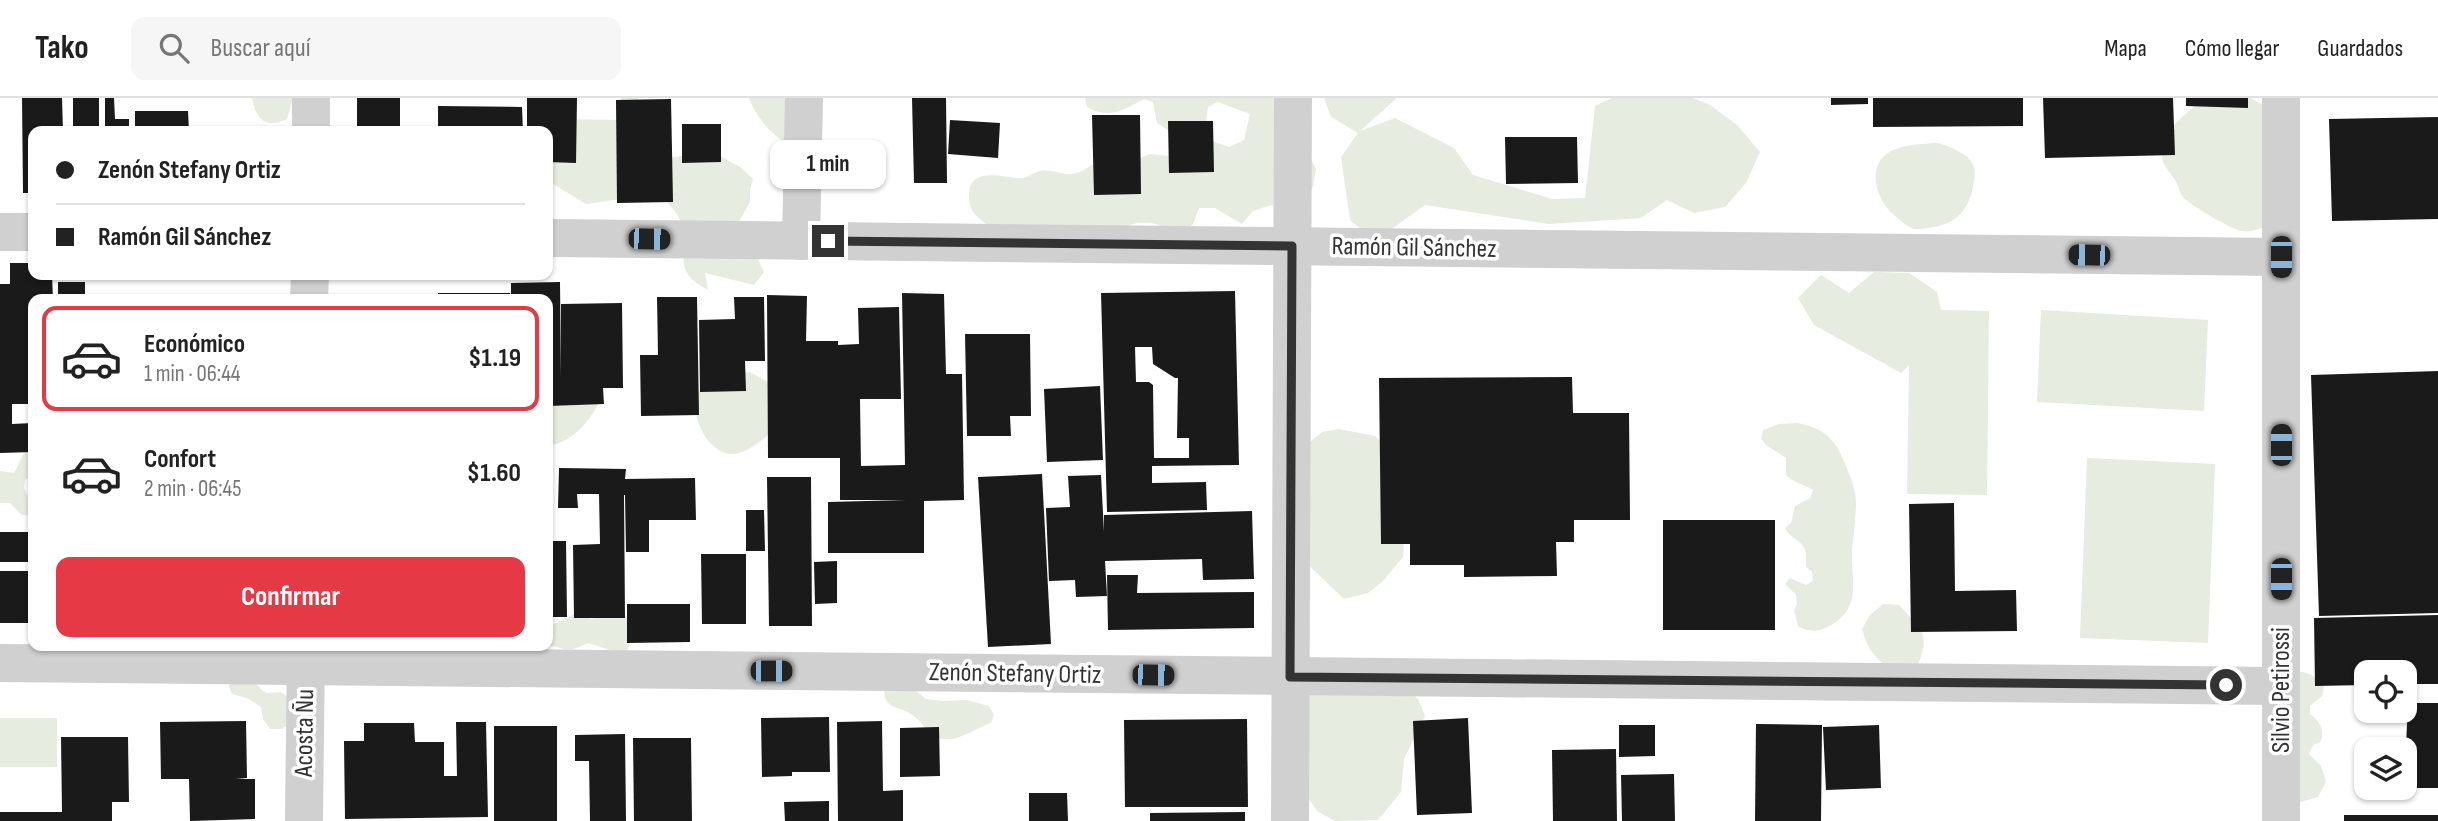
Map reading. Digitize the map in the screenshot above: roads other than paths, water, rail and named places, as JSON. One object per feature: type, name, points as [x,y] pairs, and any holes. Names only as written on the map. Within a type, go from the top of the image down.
[{"type":"street","points":[[311,98],[311,126]]},
{"type":"street","points":[[801,241],[804,98]]},
{"type":"street","points":[[1290,821],[1293,98]]},
{"type":"street","name":"Silvio Petirossi","points":[[2281,98],[2281,821]]},
{"type":"street","points":[[0,232],[28,232]]},
{"type":"street","name":"Ramón Gil Sánchez","points":[[553,238],[2281,257]]},
{"type":"street","name":"Zenón Stefany Ortiz","points":[[0,663],[306,656],[1290,677],[2281,686]]},
{"type":"street","name":"Acosta Ñu","points":[[304,821],[306,656]]}]
